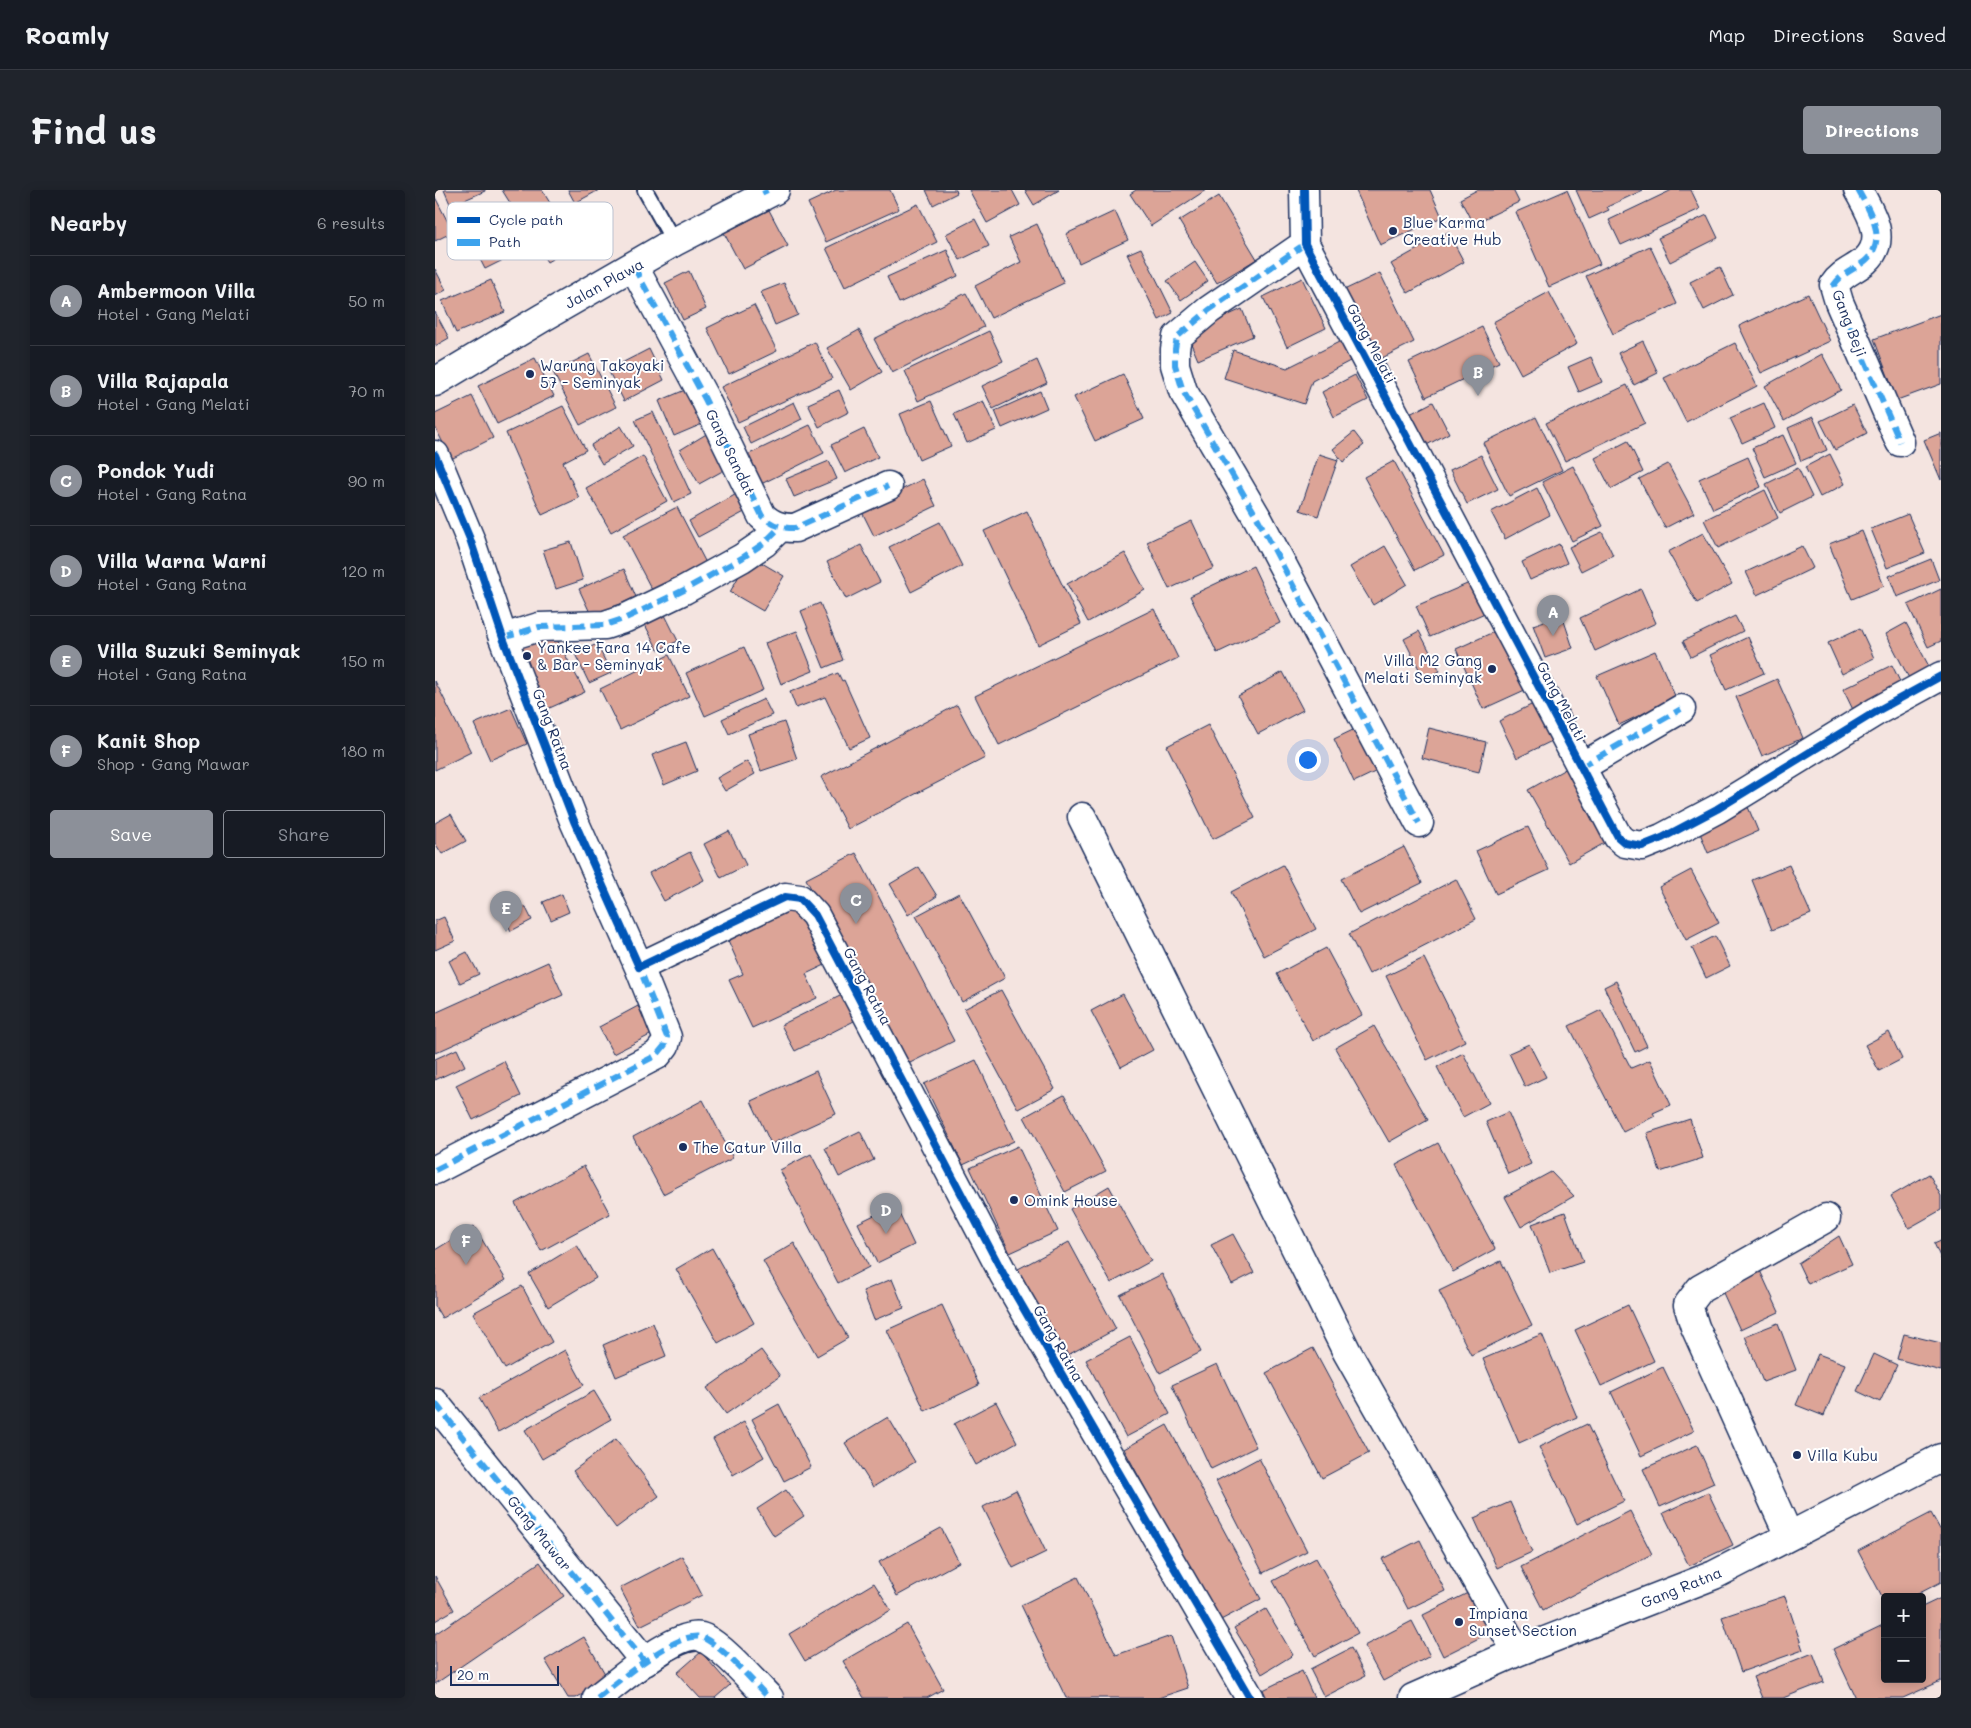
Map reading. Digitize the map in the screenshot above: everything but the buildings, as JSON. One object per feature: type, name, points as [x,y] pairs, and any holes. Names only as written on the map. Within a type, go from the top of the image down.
[{"type":"street","name":"Gang Melati","points":[[1304,190],[1306,207],[1305,244],[1618,837],[1625,843],[1642,846],[1717,809],[1877,711],[1941,676]]},
{"type":"street","name":"Gang Beji","points":[[1858,190],[1875,222],[1877,239],[1875,249],[1865,260],[1840,277],[1834,284],[1839,302],[1900,442]]},
{"type":"street","name":"Jalan Plawa","points":[[435,382],[674,242],[768,191]]},
{"type":"street","points":[[1305,244],[1209,310],[1177,337],[1175,365],[1183,391],[1258,519],[1419,823]]},
{"type":"street","name":"Gang Sandat","points":[[634,267],[705,399],[762,516],[779,528]]},
{"type":"street","name":"Gang Ratna","points":[[435,455],[470,539],[503,638],[574,821],[639,967],[785,897],[800,899],[815,915],[1004,1275],[1250,1698]]},
{"type":"street","points":[[503,638],[539,627],[605,625],[625,618],[684,590],[742,558],[764,543],[779,528],[795,528],[888,486]]},
{"type":"street","points":[[1581,767],[1681,709]]},
{"type":"street","points":[[1082,817],[1347,1352],[1517,1652]]},
{"type":"street","points":[[435,1170],[657,1055],[665,1045],[667,1037],[639,967]]},
{"type":"street","points":[[1789,1536],[1695,1327],[1688,1304],[1700,1289],[1825,1218]]},
{"type":"street","name":"Gang Mawar","points":[[435,1403],[645,1662]]},
{"type":"street","name":"Gang Ratna","points":[[1413,1698],[1517,1652],[1714,1575],[1941,1458]]},
{"type":"street","points":[[597,1698],[669,1644],[695,1636],[703,1638],[721,1652],[769,1698]]},
{"type":"lane","points":[[645,190],[674,242]]},
{"type":"marked path","points":[[764,190],[766,194]]},
{"type":"marked path","points":[[1858,190],[1872,217],[1875,226],[1876,244],[1872,253],[1865,261],[1844,275],[1834,285],[1839,302],[1900,442]]},
{"type":"marked path","points":[[1305,244],[1209,310],[1177,337],[1175,365],[1183,391],[1258,519],[1419,823]]},
{"type":"marked path","points":[[634,267],[705,399],[762,516],[777,526],[795,528],[888,486]]},
{"type":"marked path","points":[[503,638],[539,627],[605,625],[626,618],[684,590],[742,558],[764,543],[779,528]]},
{"type":"marked path","points":[[1581,767],[1681,709]]},
{"type":"marked path","points":[[435,1170],[657,1055],[665,1045],[667,1037],[639,967]]},
{"type":"marked path","points":[[435,1403],[645,1662]]},
{"type":"marked path","points":[[597,1698],[649,1658],[680,1640],[694,1637],[704,1638],[721,1650],[769,1698]]},
{"type":"cycle path","points":[[1304,190],[1305,244],[1618,837],[1625,843],[1642,846],[1662,838],[1717,809],[1877,711],[1941,676]]},
{"type":"cycle path","points":[[435,455],[470,539],[503,638],[574,821],[639,967],[785,897],[800,899],[815,915],[1004,1275],[1250,1698]]},
{"type":"place","name":"Blue Karma Creative Hub","points":[[1393,231]]},
{"type":"place","name":"Warung Takoyaki 57 - Seminyak","points":[[530,374]]},
{"type":"place","name":"Villa Rajapala","points":[[1478,396]]},
{"type":"place","name":"Ambermoon Villa","points":[[1553,636]]},
{"type":"place","name":"Yankee Fara 14 Cafe & Bar - Seminyak","points":[[527,656]]},
{"type":"place","name":"Villa M2 Gang Melati Seminyak","points":[[1492,669]]},
{"type":"place","name":"Pondok Yudi","points":[[856,924]]},
{"type":"place","name":"Villa Suzuki Seminyak","points":[[506,932]]},
{"type":"place","name":"The Catur Villa","points":[[683,1147]]},
{"type":"place","name":"Omink House","points":[[1014,1200]]},
{"type":"place","name":"Villa Warna Warni","points":[[886,1234]]},
{"type":"place","name":"Kanit Shop","points":[[466,1265]]},
{"type":"place","name":"Villa Kubu","points":[[1797,1455]]},
{"type":"place","name":"Impiana Sunset Section","points":[[1459,1622]]}]
